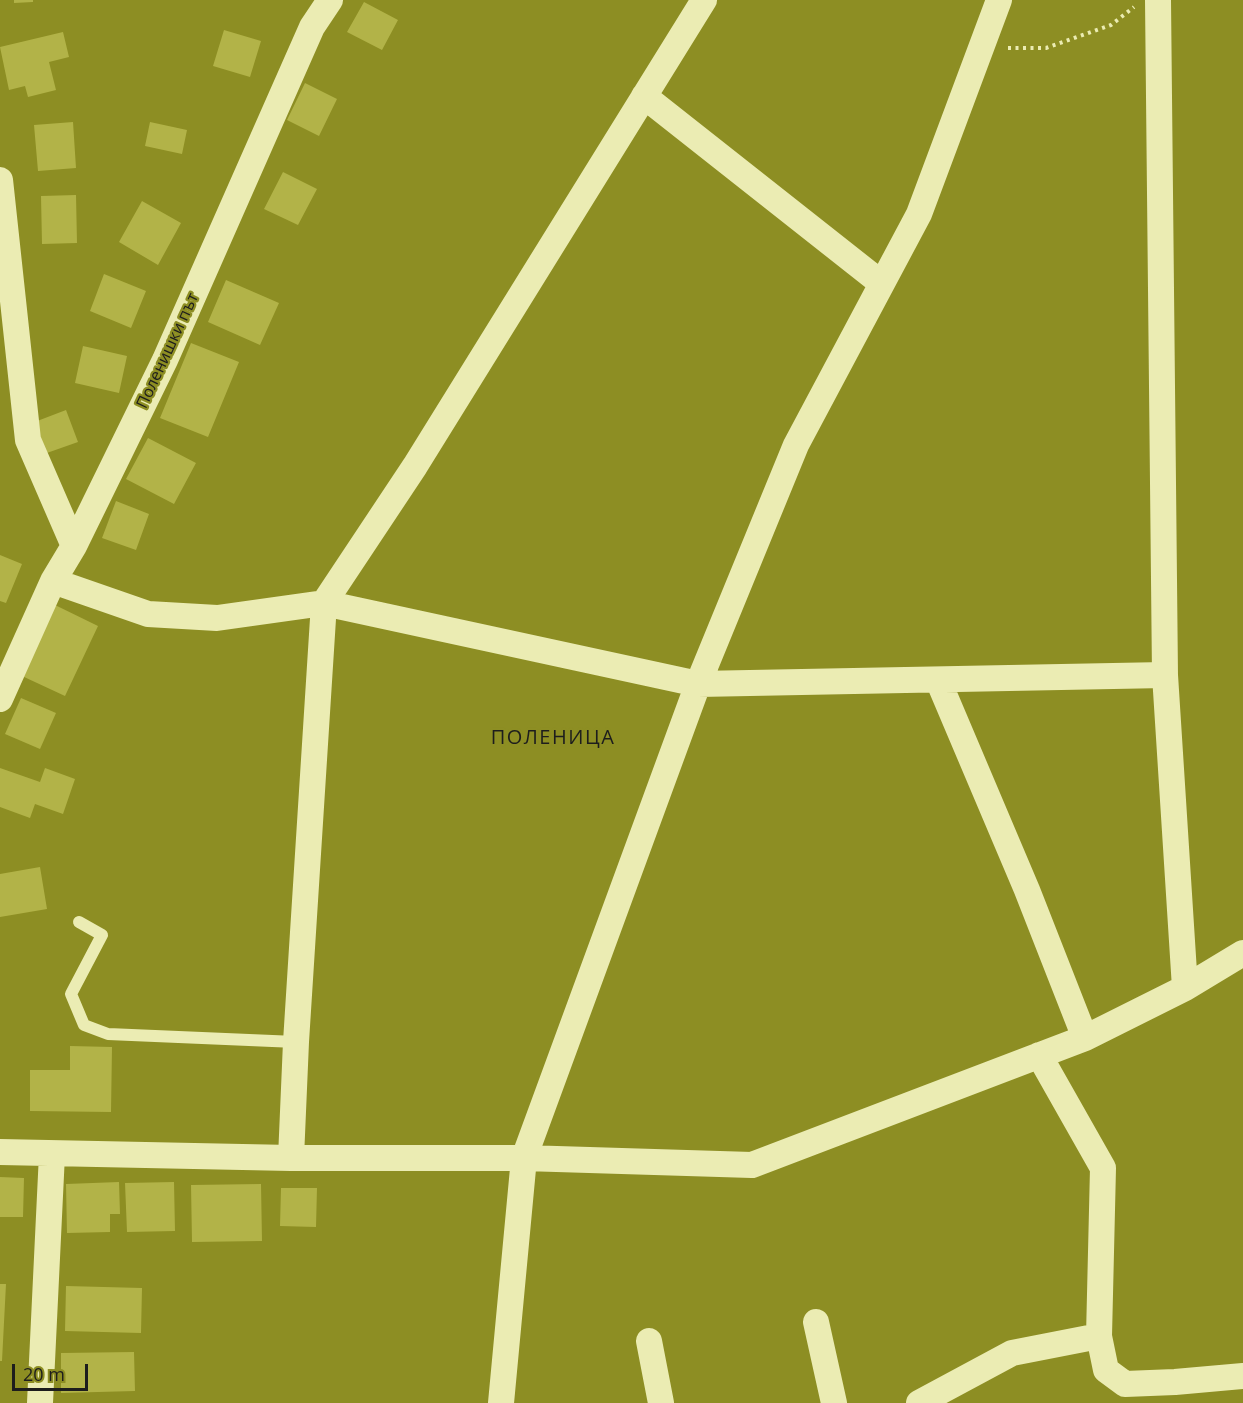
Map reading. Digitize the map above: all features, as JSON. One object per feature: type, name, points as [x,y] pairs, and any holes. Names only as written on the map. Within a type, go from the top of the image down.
[{"type":"street","name":"Поленишки път","points":[[0,699],[53,581],[74,546],[165,360],[312,27],[330,0]]},
{"type":"street","points":[[291,1158],[296,1042],[324,603],[415,466],[704,0]]},
{"type":"street","points":[[501,1403],[524,1158],[698,684],[796,445],[918,214],[999,0]]},
{"type":"street","points":[[1158,0],[1165,675],[1185,988]]},
{"type":"street","points":[[644,96],[881,283]]},
{"type":"street","points":[[0,180],[28,440],[74,546]]},
{"type":"street","points":[[53,581],[148,614],[217,618],[324,603],[698,684],[1165,675]]},
{"type":"street","points":[[938,680],[1027,890],[1084,1038]]},
{"type":"street","points":[[0,1152],[291,1158],[524,1158],[752,1165],[1084,1038],[1185,988],[1243,953]]},
{"type":"street","points":[[1039,1055],[1103,1168],[1099,1336],[1106,1370],[1125,1384],[1176,1393],[1243,1376]]},
{"type":"street","points":[[40,1403],[52,1154]]},
{"type":"street","points":[[816,1322],[834,1403]]},
{"type":"street","points":[[918,1403],[1012,1353],[1099,1336]]},
{"type":"street","points":[[649,1341],[661,1403]]},
{"type":"lane","points":[[79,922],[102,935],[71,994],[84,1024],[108,1034],[296,1042]]},
{"type":"path","points":[[980,47],[1046,48],[1112,25],[1142,0]]},
{"type":"building","points":[[14,0],[33,0],[33,2],[14,3]]},
{"type":"building","points":[[364,2],[398,20],[382,50],[347,32]]},
{"type":"building","points":[[224,30],[261,41],[250,77],[213,66]]},
{"type":"building","points":[[63,32],[69,57],[49,62],[56,90],[28,97],[25,86],[9,90],[0,47]]},
{"type":"building","points":[[305,83],[337,99],[319,136],[287,120]]},
{"type":"building","points":[[73,122],[76,168],[38,171],[34,125]]},
{"type":"building","points":[[150,122],[187,130],[182,154],[145,146]]},
{"type":"building","points":[[283,172],[317,189],[298,225],[264,209]]},
{"type":"building","points":[[76,195],[77,243],[42,244],[41,196]]},
{"type":"building","points":[[142,201],[181,223],[158,265],[119,242]]},
{"type":"building","points":[[104,274],[146,291],[131,328],[90,311]]},
{"type":"building","points":[[226,280],[279,303],[260,345],[208,322]]},
{"type":"building","points":[[191,343],[239,362],[208,437],[160,418]]},
{"type":"building","points":[[83,346],[127,356],[119,393],[75,383]]},
{"type":"building","points":[[66,410],[78,442],[44,454],[32,423]]},
{"type":"building","points":[[148,438],[196,463],[174,504],[126,479]]},
{"type":"building","points":[[116,501],[149,514],[136,550],[102,538]]},
{"type":"building","points":[[0,555],[22,564],[6,603],[0,601]]},
{"type":"building","points":[[55,605],[98,626],[65,696],[22,676]]},
{"type":"building","points":[[21,698],[56,713],[40,749],[5,734]]},
{"type":"building","points":[[0,768],[40,782],[45,768],[75,779],[63,814],[35,804],[30,818],[0,807]]},
{"type":"building","points":[[40,867],[47,909],[0,917],[0,874]]},
{"type":"building","points":[[70,1046],[112,1047],[111,1112],[30,1111],[30,1070],[70,1070]]},
{"type":"building","points":[[0,1177],[24,1178],[23,1217],[0,1217]]},
{"type":"building","points":[[119,1182],[120,1214],[110,1214],[110,1232],[67,1233],[66,1184]]},
{"type":"building","points":[[174,1182],[175,1231],[127,1232],[125,1183]]},
{"type":"building","points":[[261,1184],[262,1241],[192,1242],[191,1185]]},
{"type":"building","points":[[281,1188],[317,1188],[316,1227],[280,1226]]},
{"type":"building","points":[[0,1284],[6,1284],[2,1361],[0,1361]]},
{"type":"building","points":[[66,1286],[142,1288],[141,1333],[65,1331]]},
{"type":"building","points":[[134,1352],[135,1391],[61,1393],[61,1353]]},
{"type":"district","name":"ПОЛЕНИЦА","points":[[553,738]]}]
